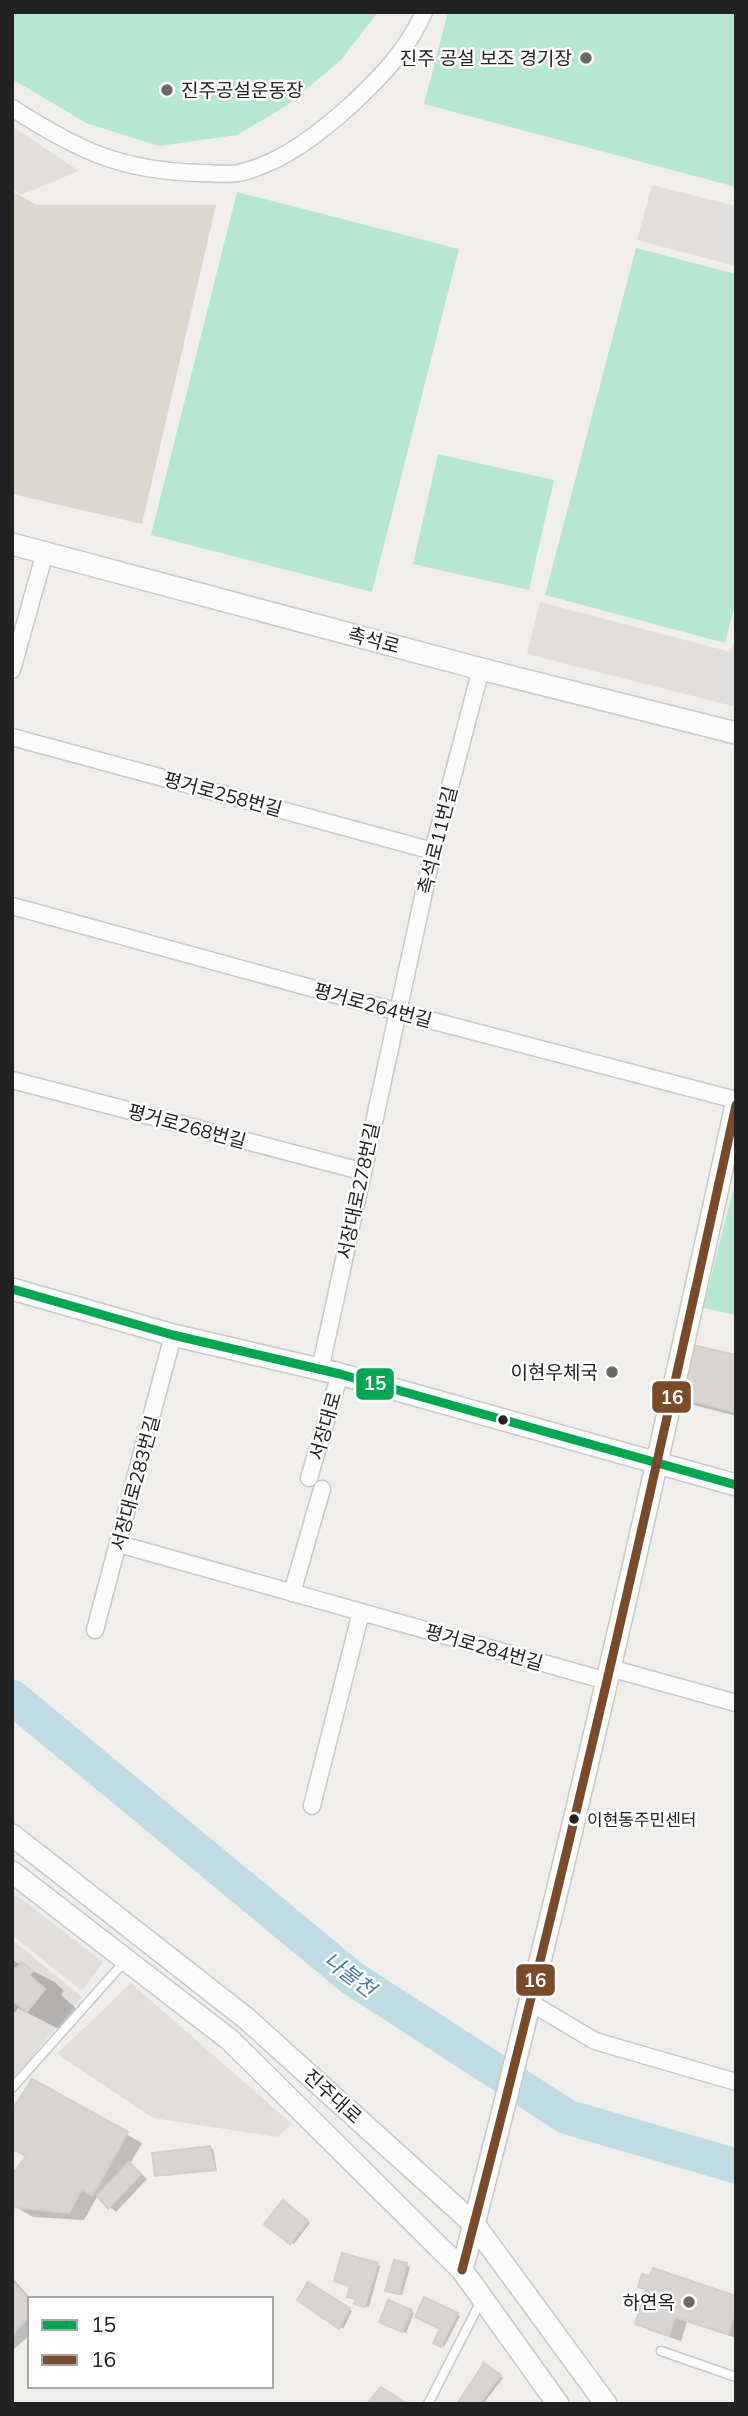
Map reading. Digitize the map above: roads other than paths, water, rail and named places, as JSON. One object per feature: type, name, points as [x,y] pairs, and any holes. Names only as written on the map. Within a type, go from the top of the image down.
[{"type":"street","points":[[12,108],[54,135],[97,155],[138,168],[237,173],[286,155],[334,121],[375,83],[412,40],[424,12]]},
{"type":"street","name":"촉석로","points":[[12,544],[481,669],[736,733]]},
{"type":"street","points":[[12,670],[45,552]]},
{"type":"street","name":"촉석로11번길","points":[[399,1012],[433,851],[481,669]]},
{"type":"street","name":"평거로258번길","points":[[12,737],[433,851]]},
{"type":"street","name":"평거로264번길","points":[[12,906],[736,1102]]},
{"type":"street","name":"서장대로278번길","points":[[330,1372],[361,1171],[399,1012]]},
{"type":"street","name":"평거로268번길","points":[[12,1080],[361,1171]]},
{"type":"street","points":[[462,2270],[525,2029],[658,1464],[736,1102]]},
{"type":"street","name":"서장대로","points":[[12,1289],[173,1335],[330,1372],[736,1485]]},
{"type":"street","name":"서장대로283번길","points":[[95,1630],[173,1335]]},
{"type":"street","name":"서장대로","points":[[309,1478],[330,1372]]},
{"type":"street","points":[[292,1593],[322,1489]]},
{"type":"street","name":"평거로284번길","points":[[119,1544],[361,1612],[608,1675],[736,1703]]},
{"type":"street","points":[[312,1806],[361,1612]]},
{"type":"street","name":"진주대로","points":[[12,1835],[247,2019],[474,2224],[606,2404]]},
{"type":"street","name":"진주대로","points":[[12,1872],[230,2040],[462,2270],[558,2404]]},
{"type":"street","points":[[531,2003],[595,2041],[736,2082]]},
{"type":"lane","points":[[12,2088],[126,1959]]},
{"type":"lane","points":[[428,2404],[482,2299]]},
{"type":"lane","points":[[661,2351],[736,2376]]},
{"type":"waterway","name":"나불천","points":[[12,1697],[352,1978],[567,2117],[736,2166]]},
{"type":"place","name":"진주 공설 보조 경기장","points":[[586,58]]},
{"type":"place","name":"진주공설운동장","points":[[167,90]]},
{"type":"place","name":"이현우체국","points":[[612,1372]]},
{"type":"place","name":"이현동주민센터","points":[[574,1819]]},
{"type":"place","name":"하연옥","points":[[689,2302]]}]
